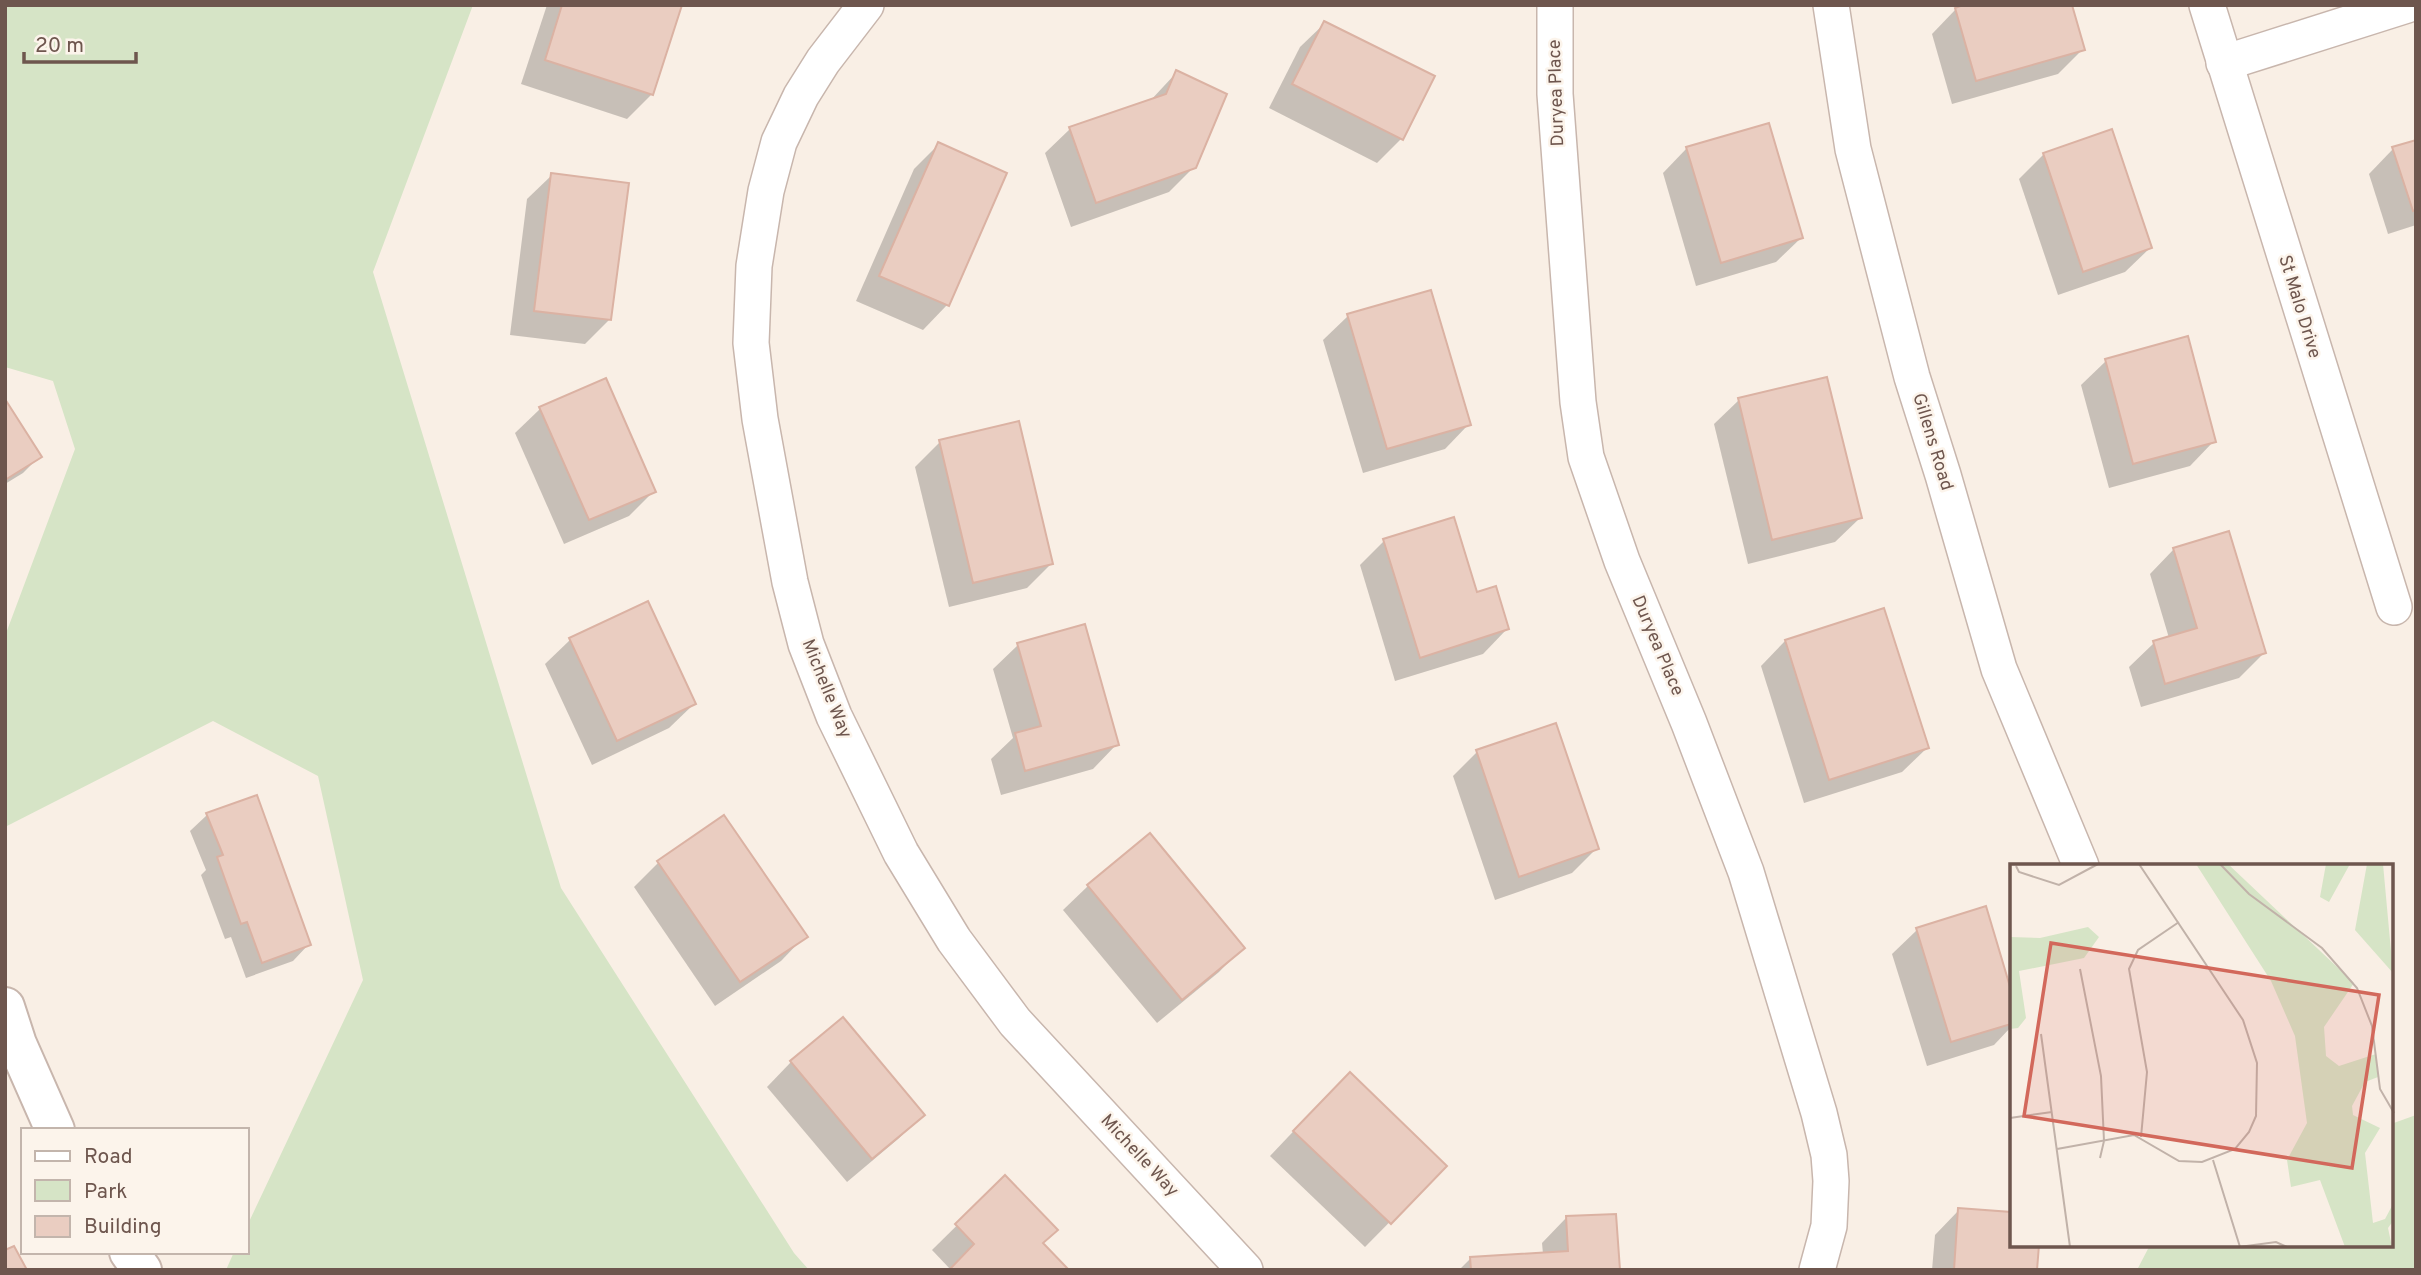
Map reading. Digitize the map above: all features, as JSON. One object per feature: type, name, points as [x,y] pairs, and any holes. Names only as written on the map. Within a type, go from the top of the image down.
[{"type":"street","name":"Michelle Way","points":[[866,5],[808,84],[779,142],[766,191],[754,266],[751,343],[760,419],[790,582],[807,644],[834,716],[901,853],[954,940],[1015,1022],[1245,1270]]},
{"type":"street","name":"Duryea Place","points":[[1555,5],[1556,105],[1578,402],[1587,457],[1622,562],[1689,723],[1746,872],[1819,1113],[1829,1154],[1831,1181],[1829,1226],[1817,1270]]},
{"type":"street","name":"Gillens Road","points":[[1831,5],[1853,149],[1912,377],[1999,669],[2080,864]]},
{"type":"street","name":"St Malo Drive","points":[[2207,5],[2394,607]]},
{"type":"street","points":[[2224,63],[2407,5]]},
{"type":"street","points":[[5,1007],[17,1044],[54,1128]]},
{"type":"street","points":[[130,1254],[142,1270]]},
{"type":"green space","points":[[5,5],[473,5],[373,272],[561,888],[794,1253],[809,1270],[226,1270],[233,1254],[248,1254],[248,1224],[363,980],[318,776],[213,721],[5,827],[5,636],[75,449],[53,381],[5,367]]},
{"type":"green space","points":[[2416,1115],[2416,1270],[2137,1270],[2149,1247],[2393,1247],[2393,1123]]},
{"type":"building","points":[[562,5],[682,5],[653,95],[545,60]]},
{"type":"building","points":[[1963,5],[2072,5],[2085,50],[1976,81],[1955,8]]},
{"type":"building","points":[[1324,21],[1435,76],[1403,140],[1292,84]]},
{"type":"building","points":[[1176,70],[1227,94],[1196,168],[1096,203],[1069,127],[1166,94]]},
{"type":"building","points":[[1769,123],[1803,238],[1721,263],[1686,147]]},
{"type":"building","points":[[2112,129],[2152,248],[2083,272],[2043,153]]},
{"type":"building","points":[[2416,140],[2416,210],[2413,211],[2392,147]]},
{"type":"building","points":[[938,142],[1007,173],[949,306],[879,276]]},
{"type":"building","points":[[551,173],[629,183],[611,320],[534,311]]},
{"type":"building","points":[[1431,290],[1471,425],[1387,449],[1347,314]]},
{"type":"building","points":[[2188,336],[2216,442],[2133,464],[2105,359]]},
{"type":"building","points":[[1827,377],[1862,518],[1772,540],[1738,398]]},
{"type":"building","points":[[606,378],[656,492],[589,520],[539,407]]},
{"type":"building","points":[[5,399],[42,457],[5,480]]},
{"type":"building","points":[[1019,421],[1053,564],[973,583],[939,440]]},
{"type":"building","points":[[1454,517],[1477,592],[1496,586],[1509,629],[1420,658],[1383,539]]},
{"type":"building","points":[[2229,531],[2266,653],[2165,684],[2153,641],[2197,628],[2173,548]]},
{"type":"building","points":[[648,601],[696,704],[617,741],[569,638]]},
{"type":"building","points":[[1884,608],[1929,748],[1829,780],[1785,640]]},
{"type":"building","points":[[1085,624],[1119,745],[1025,771],[1015,733],[1041,726],[1017,643]]},
{"type":"building","points":[[1556,723],[1599,849],[1519,877],[1476,750]]},
{"type":"building","points":[[257,795],[311,945],[262,963],[247,922],[241,924],[217,857],[223,855],[206,813]]},
{"type":"building","points":[[724,815],[808,937],[740,982],[657,861]]},
{"type":"building","points":[[1150,833],[1245,948],[1182,1000],[1087,885]]},
{"type":"building","points":[[1986,906],[2010,987],[2010,1024],[1951,1042],[1916,928]]},
{"type":"building","points":[[843,1017],[925,1115],[872,1159],[790,1061]]},
{"type":"building","points":[[1350,1072],[1447,1166],[1391,1224],[1293,1131]]},
{"type":"building","points":[[1005,1175],[1058,1230],[1043,1243],[1069,1270],[949,1270],[974,1244],[955,1224]]},
{"type":"building","points":[[1958,1208],[2010,1212],[2010,1247],[2039,1247],[2037,1270],[1954,1270]]},
{"type":"building","points":[[1616,1214],[1620,1270],[1471,1270],[1470,1257],[1568,1251],[1566,1216]]},
{"type":"building","points":[[14,1246],[27,1270],[5,1270],[5,1250]]}]
